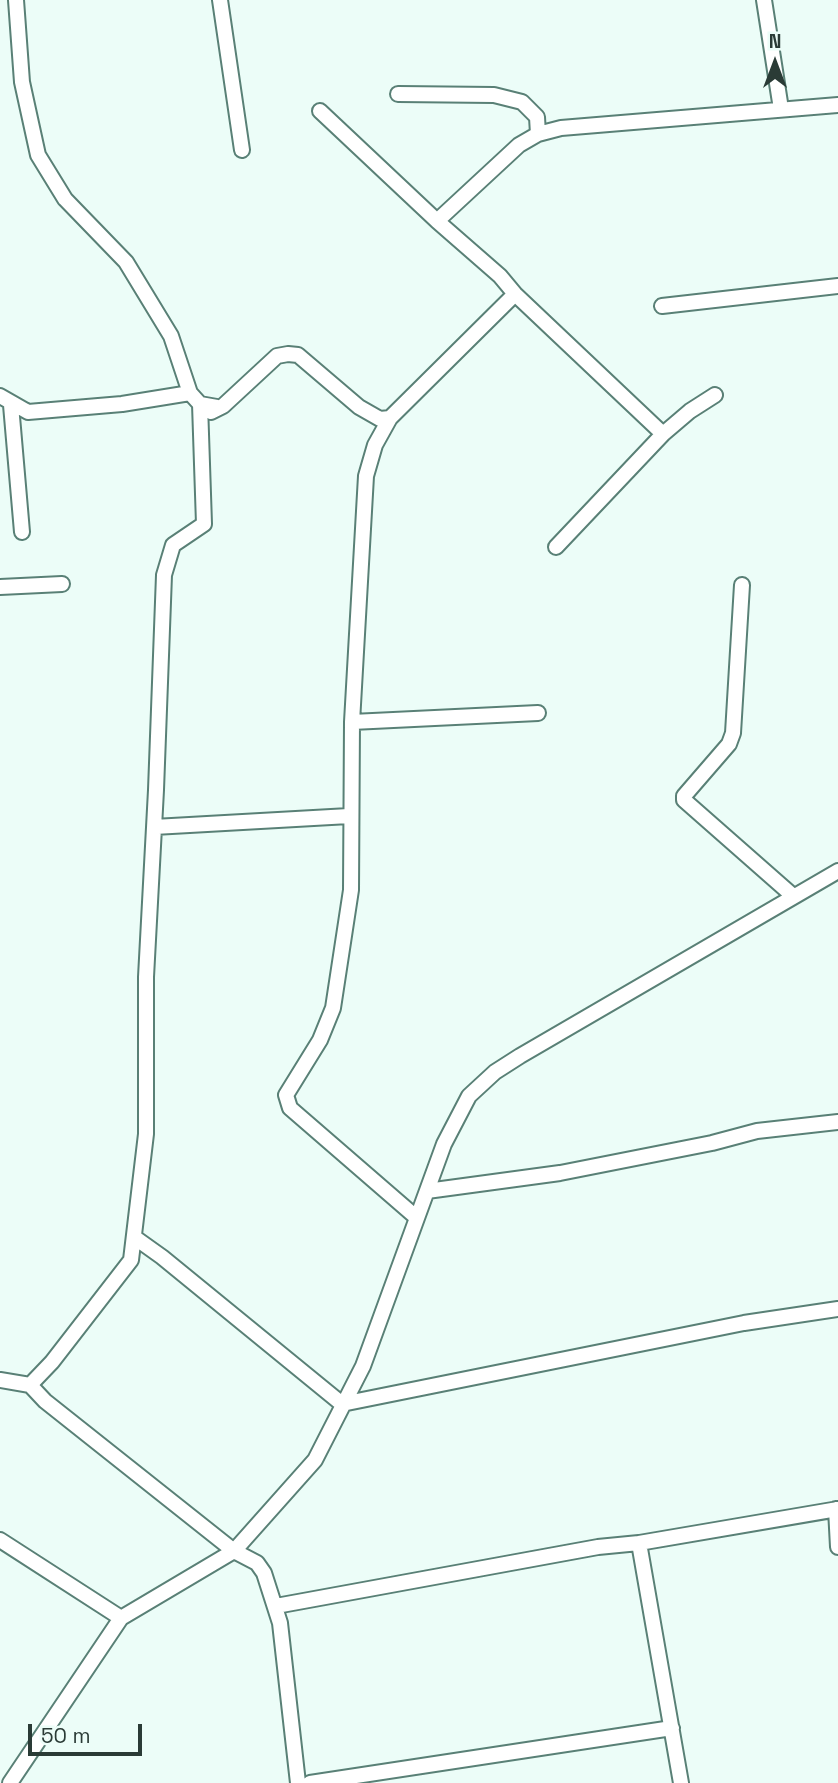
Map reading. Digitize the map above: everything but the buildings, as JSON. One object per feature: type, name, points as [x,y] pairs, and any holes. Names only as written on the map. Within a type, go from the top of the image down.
[{"type":"street","points":[[16,0],[22,82],[38,155],[65,199],[126,262],[171,336],[190,393],[200,404],[204,524],[173,545],[163,575],[146,977],[146,1134],[131,1261],[30,1384]]},
{"type":"street","points":[[220,0],[242,150]]},
{"type":"street","points":[[764,0],[781,109]]},
{"type":"street","points":[[398,94],[494,95],[522,102],[537,117],[538,134]]},
{"type":"street","points":[[437,221],[519,145],[538,134],[561,128],[838,105]]},
{"type":"street","points":[[320,111],[500,276],[515,294],[663,434]]},
{"type":"street","points":[[662,306],[838,286]]},
{"type":"street","points":[[417,1218],[286,1102],[286,1096],[320,1040],[333,1008],[351,890],[349,816],[352,722],[366,476],[375,445],[390,418],[515,294]]},
{"type":"street","points":[[200,404],[223,407],[277,356],[288,354],[298,355],[359,407],[380,419],[390,418]]},
{"type":"street","points":[[6,400],[28,411],[122,404],[190,393]]},
{"type":"street","points":[[556,547],[663,434],[690,411],[715,395]]},
{"type":"street","points":[[6,400],[22,531]]},
{"type":"street","points":[[202,420],[217,407]]},
{"type":"street","points":[[0,467],[16,466]]},
{"type":"street","points":[[0,587],[62,584]]},
{"type":"street","points":[[742,584],[733,733],[729,744],[684,796],[684,800],[792,895]]},
{"type":"street","points":[[352,722],[538,713]]},
{"type":"street","points":[[154,827],[349,816]]},
{"type":"street","points":[[10,1783],[121,1618],[234,1551],[315,1460],[363,1366],[444,1144],[469,1096],[495,1072],[792,895],[838,871]]},
{"type":"street","points":[[426,1191],[560,1173],[712,1143],[757,1131],[838,1122]]},
{"type":"street","points":[[134,1237],[163,1257],[342,1404]]},
{"type":"street","points":[[342,1404],[744,1323],[838,1309]]},
{"type":"street","points":[[0,1380],[30,1384],[45,1401],[234,1551],[257,1563],[276,1606],[299,1783]]},
{"type":"street","points":[[276,1606],[598,1547],[639,1543],[837,1509],[838,1547]]},
{"type":"street","points":[[0,1541],[121,1618]]},
{"type":"street","points":[[639,1543],[681,1783]]},
{"type":"street","points":[[310,1783],[672,1728]]}]
